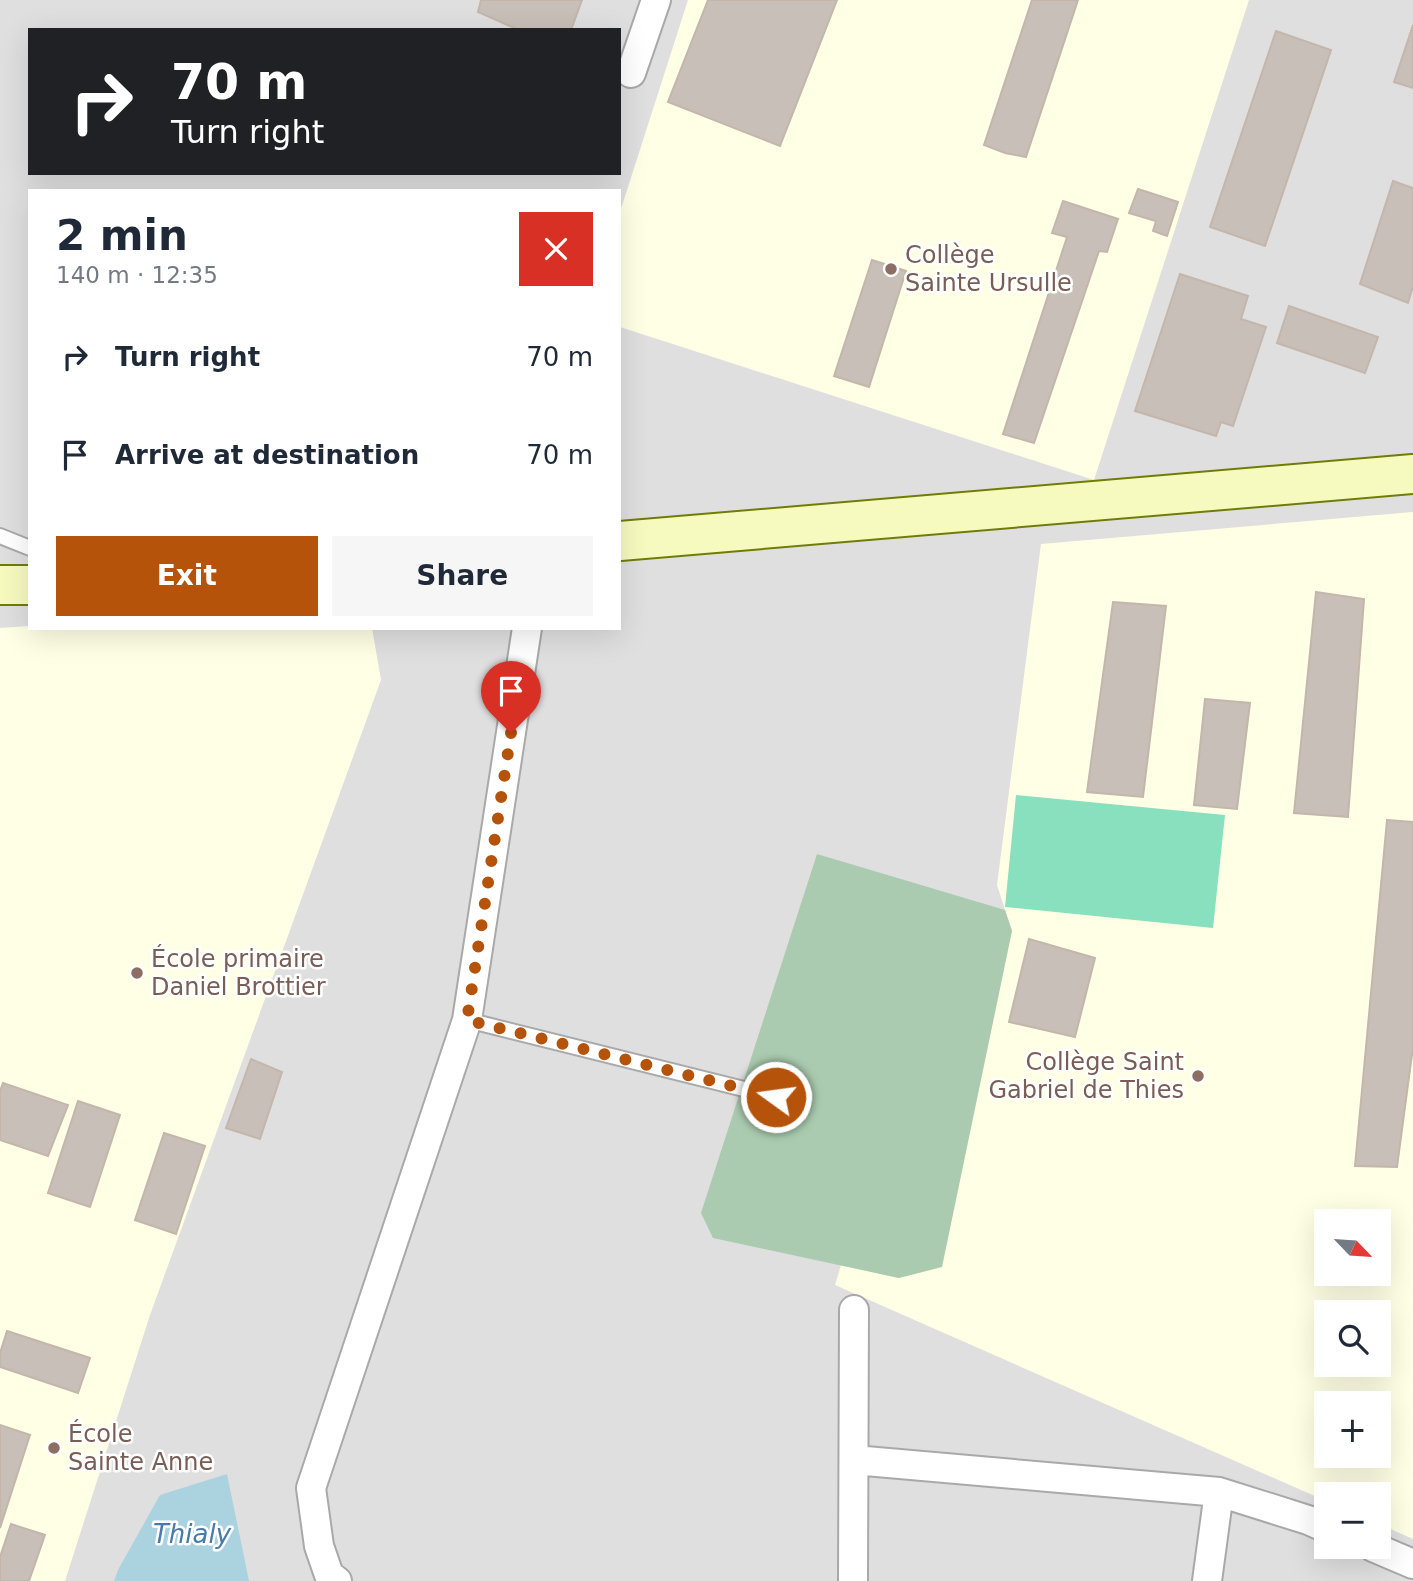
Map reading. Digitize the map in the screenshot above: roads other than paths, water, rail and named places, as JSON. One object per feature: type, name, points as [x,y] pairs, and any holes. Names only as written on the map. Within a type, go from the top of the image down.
[{"type":"main road","points":[[621,541],[1413,474]]},
{"type":"main road","points":[[0,585],[28,585]]},
{"type":"street","points":[[631,73],[656,0]]},
{"type":"street","points":[[337,1581],[329,1576],[319,1546],[311,1488],[467,1020],[527,630]]},
{"type":"street","points":[[853,1581],[854,1310]]},
{"type":"street","points":[[853,1460],[1219,1492],[1314,1523]]},
{"type":"street","points":[[1207,1581],[1219,1492]]},
{"type":"street","points":[[1391,1555],[1413,1564]]},
{"type":"lane","points":[[0,536],[28,547]]},
{"type":"lane","points":[[467,1020],[776,1097]]},
{"type":"water","name":"Thialy","points":[[227,1474],[249,1581],[114,1581],[160,1495]]},
{"type":"place","name":"Collège Sainte Ursulle","points":[[891,269]]},
{"type":"place","name":"École primaire Daniel Brottier","points":[[137,973]]},
{"type":"place","name":"Collège Saint Gabriel de Thies","points":[[1198,1076]]},
{"type":"place","name":"École Sainte Anne","points":[[54,1448]]}]
